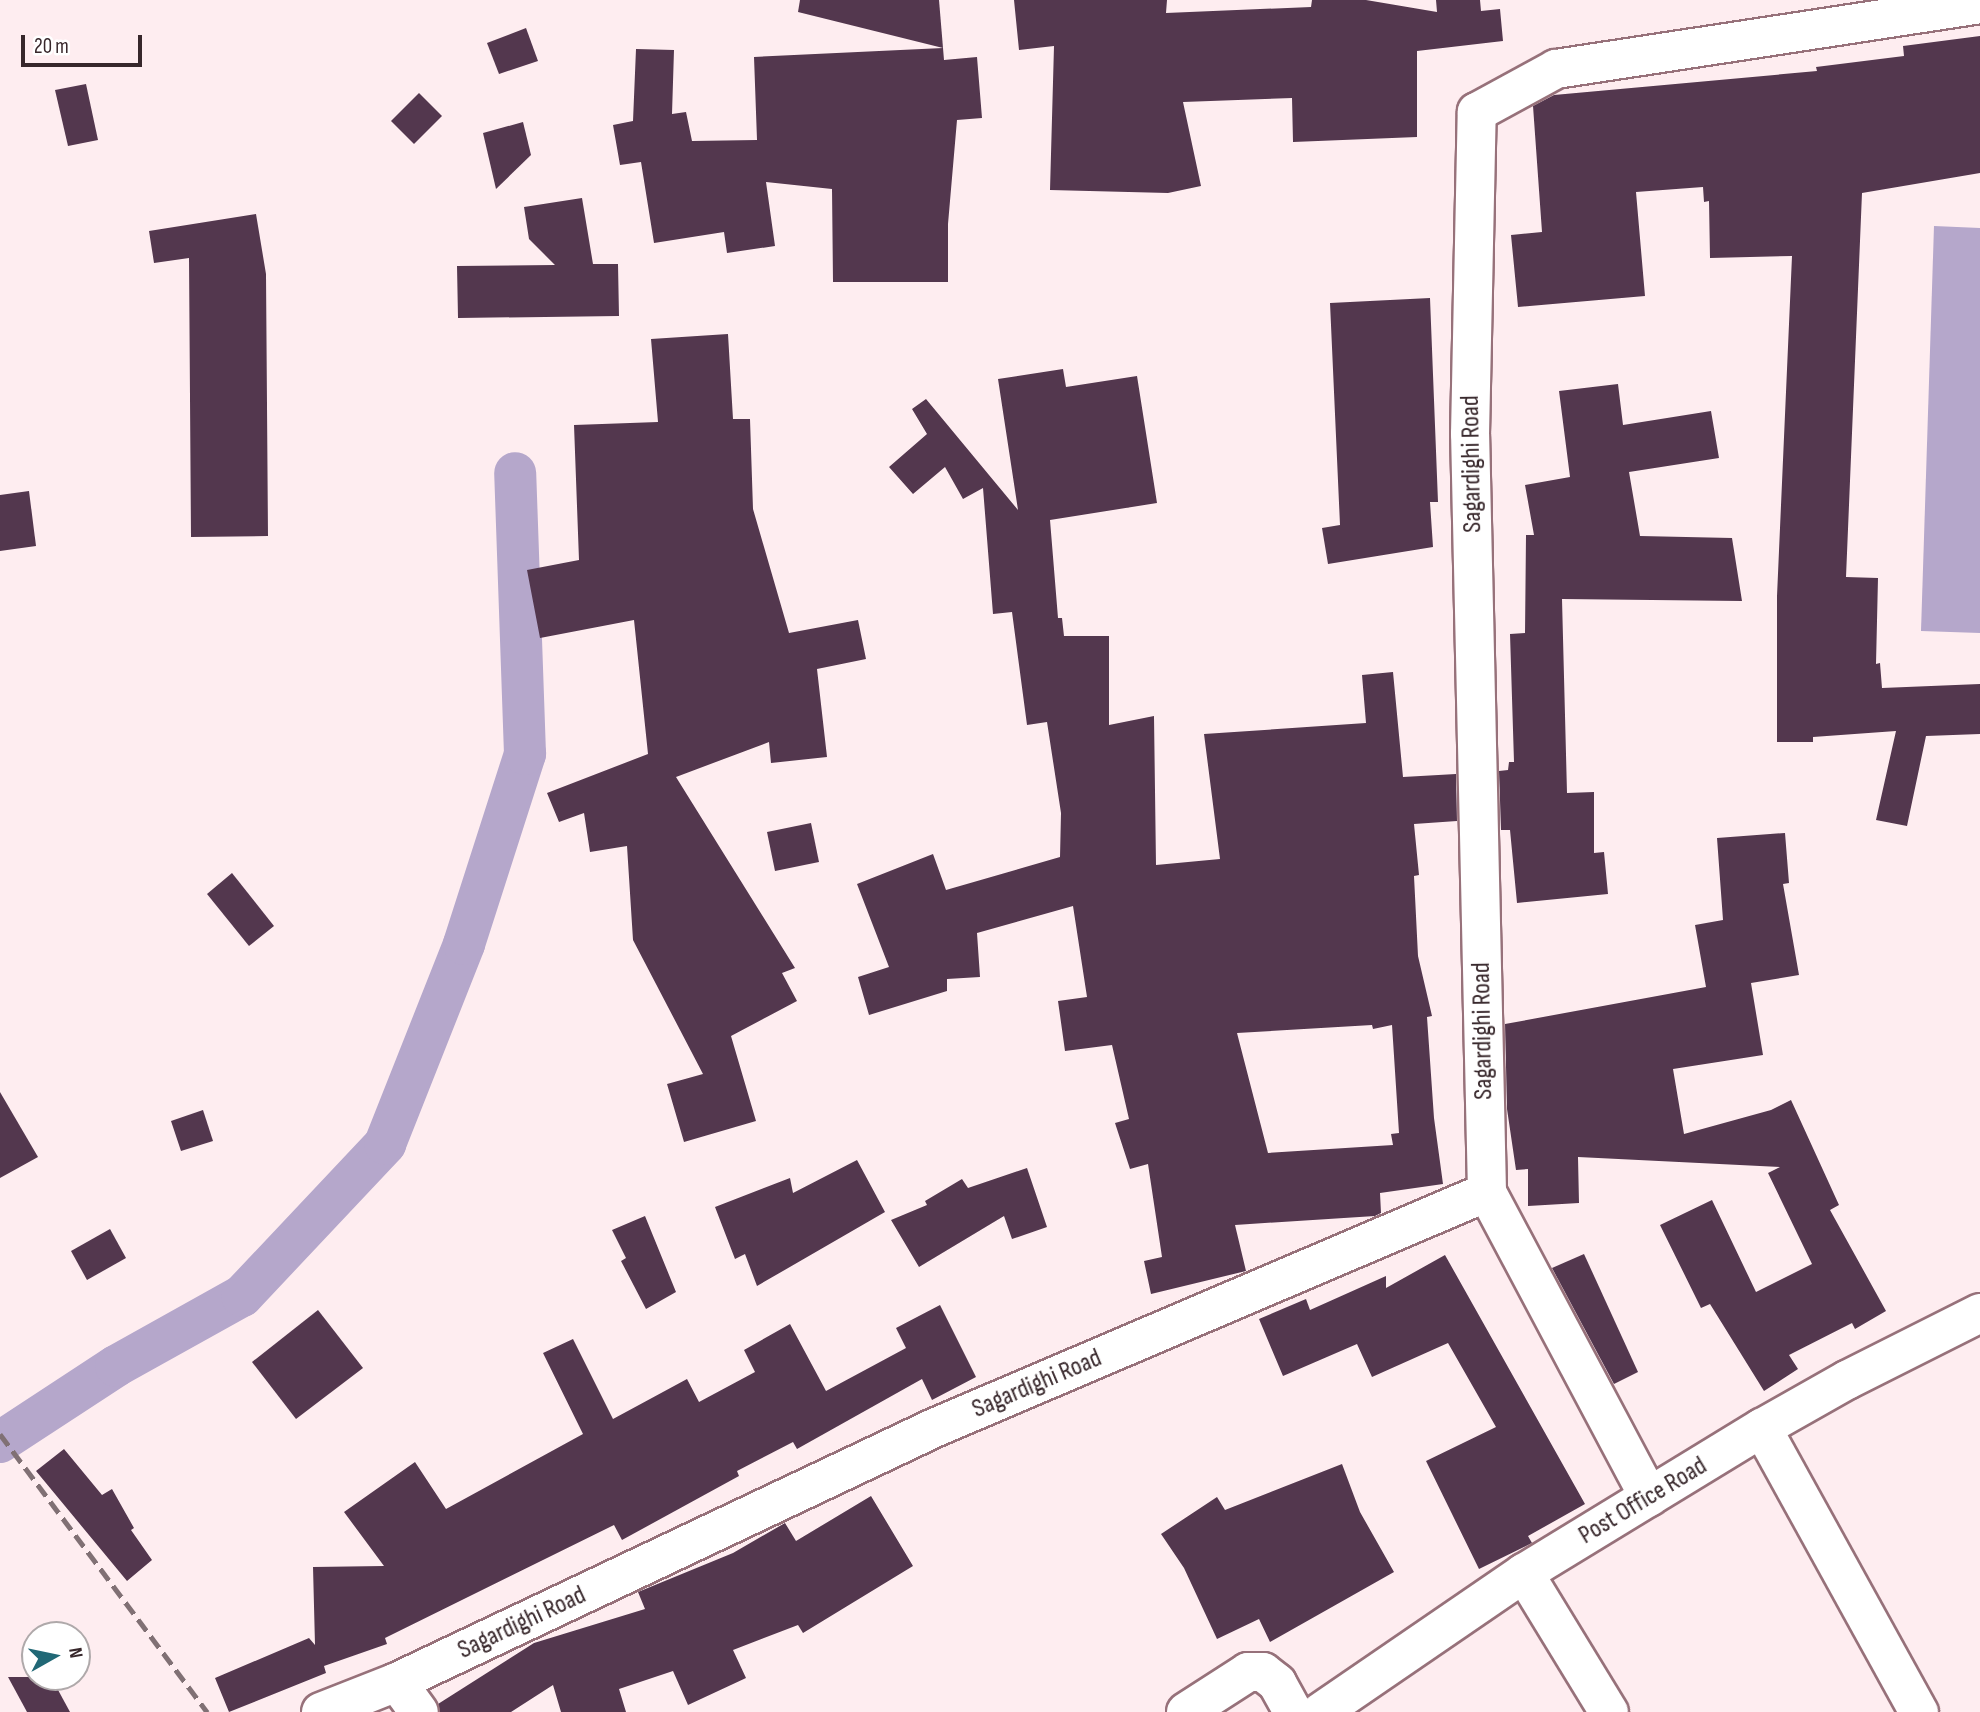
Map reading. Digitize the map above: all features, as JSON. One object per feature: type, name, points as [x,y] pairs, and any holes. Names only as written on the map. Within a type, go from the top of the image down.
[{"type":"street","name":"Sagardighi Road","points":[[321,1712],[408,1697],[934,1428],[1486,1192],[1470,434],[1476,112],[1556,69],[1980,4]]},
{"type":"street","points":[[1486,1192],[1649,1497]]},
{"type":"street","name":"Post Office Road","points":[[1321,1712],[1524,1573],[1762,1428],[1847,1380],[1980,1313]]},
{"type":"street","points":[[1762,1428],[1919,1712]]},
{"type":"street","points":[[1524,1573],[1609,1712]]},
{"type":"street","points":[[1185,1712],[1248,1672],[1263,1672],[1277,1683],[1293,1712]]},
{"type":"shaded area","points":[[1934,226],[1980,228],[1980,633],[1921,631]]},
{"type":"building","points":[[800,0],[939,0],[943,48],[798,12]]},
{"type":"building","points":[[1014,0],[1167,0],[1166,13],[1311,7],[1312,0],[1366,0],[1437,12],[1436,0],[1480,0],[1481,11],[1500,9],[1503,41],[1417,51],[1417,137],[1293,142],[1292,98],[1183,102],[1201,186],[1168,193],[1050,190],[1054,46],[1019,50]]},
{"type":"building","points":[[526,28],[538,61],[499,74],[487,43]]},
{"type":"building","points":[[1980,36],[1980,173],[1862,193],[1846,577],[1878,578],[1876,664],[1880,663],[1882,688],[1980,684],[1980,734],[1926,736],[1907,826],[1876,820],[1896,731],[1813,737],[1813,742],[1777,742],[1777,596],[1792,256],[1710,258],[1709,201],[1704,202],[1703,187],[1636,192],[1645,296],[1518,307],[1511,235],[1542,232],[1533,106],[1554,95],[1817,71],[1816,67],[1904,56],[1903,46]]},
{"type":"building","points":[[943,48],[944,60],[977,57],[982,118],[957,120],[948,224],[948,282],[833,282],[832,189],[766,182],[775,246],[727,253],[724,232],[654,243],[641,162],[620,165],[613,125],[633,121],[636,49],[674,50],[672,114],[686,112],[692,141],[757,140],[754,57]]},
{"type":"building","points":[[86,84],[98,140],[68,146],[55,90]]},
{"type":"building","points":[[419,93],[442,116],[414,144],[391,121]]},
{"type":"building","points":[[523,122],[531,155],[496,189],[483,133]]},
{"type":"building","points":[[582,198],[593,264],[618,264],[619,316],[458,318],[457,266],[555,265],[529,239],[524,207]]},
{"type":"building","points":[[256,214],[266,274],[268,536],[191,537],[189,258],[154,263],[149,231]]},
{"type":"building","points":[[1430,298],[1438,502],[1430,502],[1433,547],[1328,564],[1322,528],[1340,525],[1330,303]]},
{"type":"building","points":[[728,334],[733,419],[750,419],[753,509],[789,633],[858,620],[866,659],[817,669],[827,757],[771,763],[769,742],[676,777],[795,968],[782,973],[797,1001],[731,1036],[756,1121],[684,1142],[667,1084],[703,1074],[633,940],[627,846],[590,852],[584,813],[559,822],[547,793],[648,754],[634,620],[540,638],[527,570],[579,560],[574,425],[658,422],[651,339]]},
{"type":"building","points":[[1063,369],[1066,387],[1137,376],[1157,503],[1050,520],[1058,618],[1062,618],[1064,636],[1109,636],[1109,725],[1154,716],[1156,865],[1220,859],[1204,734],[1366,723],[1362,675],[1393,672],[1403,777],[1456,774],[1457,821],[1414,824],[1419,875],[1414,876],[1418,956],[1432,1016],[1427,1017],[1434,1118],[1443,1184],[1380,1193],[1381,1213],[1375,1216],[1235,1225],[1246,1271],[1151,1294],[1144,1261],[1162,1257],[1148,1164],[1130,1169],[1115,1123],[1129,1119],[1112,1045],[1065,1051],[1058,1001],[1087,997],[1073,906],[977,933],[980,977],[947,979],[947,991],[869,1015],[858,977],[889,967],[857,884],[933,854],[946,890],[1060,857],[1061,813],[1047,722],[1027,725],[1012,612],[993,614],[983,488],[963,499],[945,467],[913,494],[889,467],[927,434],[912,409],[926,399],[1018,510],[998,379]],"holes":[[[1372,1025],[1373,1029],[1392,1025],[1399,1133],[1391,1134],[1393,1145],[1268,1153],[1237,1033]]]},
{"type":"building","points":[[1618,384],[1623,425],[1711,411],[1719,458],[1629,472],[1640,536],[1732,538],[1742,601],[1562,599],[1567,793],[1594,792],[1594,853],[1604,852],[1608,894],[1517,903],[1510,830],[1501,830],[1499,771],[1508,770],[1509,762],[1514,762],[1510,634],[1525,633],[1526,535],[1534,535],[1525,485],[1570,477],[1559,391]]},
{"type":"building","points":[[29,491],[36,546],[0,551],[0,495]]},
{"type":"building","points":[[811,823],[819,862],[775,871],[767,832]]},
{"type":"building","points":[[1785,833],[1789,883],[1783,884],[1799,975],[1751,983],[1763,1055],[1673,1069],[1684,1134],[1771,1110],[1791,1100],[1839,1205],[1830,1210],[1886,1311],[1855,1329],[1852,1323],[1789,1355],[1798,1369],[1764,1391],[1710,1304],[1701,1308],[1660,1225],[1712,1200],[1756,1292],[1812,1264],[1768,1173],[1780,1167],[1578,1157],[1579,1203],[1528,1206],[1528,1169],[1516,1170],[1507,1109],[1505,1024],[1706,987],[1695,925],[1723,920],[1717,838]]},
{"type":"building","points":[[232,873],[274,926],[249,946],[207,894]]},
{"type":"building","points":[[0,1092],[38,1157],[0,1178]]},
{"type":"building","points":[[203,1110],[213,1141],[181,1151],[171,1121]]},
{"type":"building","points":[[857,1160],[885,1212],[757,1286],[745,1254],[735,1259],[715,1207],[790,1178],[793,1193]]},
{"type":"building","points":[[1027,1168],[1047,1227],[1012,1239],[1004,1216],[919,1267],[891,1220],[927,1205],[925,1201],[962,1179],[968,1188]]},
{"type":"building","points":[[645,1216],[676,1292],[646,1309],[621,1261],[626,1258],[612,1230]]},
{"type":"building","points":[[110,1229],[126,1258],[87,1280],[71,1251]]},
{"type":"building","points":[[1584,1254],[1638,1372],[1614,1384],[1552,1268]]},
{"type":"building","points":[[1445,1255],[1585,1504],[1528,1536],[1532,1543],[1479,1569],[1426,1461],[1496,1427],[1448,1343],[1372,1377],[1357,1344],[1283,1376],[1259,1319],[1306,1299],[1310,1310],[1386,1276],[1386,1288]]},
{"type":"building","points":[[940,1305],[976,1377],[932,1400],[922,1379],[797,1449],[793,1442],[737,1471],[739,1476],[622,1540],[614,1525],[385,1638],[387,1644],[324,1666],[326,1673],[229,1712],[215,1678],[309,1638],[315,1645],[313,1567],[384,1566],[344,1512],[415,1462],[446,1509],[583,1434],[543,1353],[573,1339],[613,1419],[687,1379],[699,1402],[755,1372],[744,1350],[790,1324],[826,1391],[906,1348],[896,1328]]},
{"type":"building","points":[[318,1310],[363,1368],[296,1419],[252,1362]]},
{"type":"building","points":[[64,1449],[102,1495],[112,1489],[134,1528],[131,1530],[152,1560],[127,1581],[36,1471]]},
{"type":"building","points":[[1342,1464],[1360,1512],[1394,1572],[1270,1642],[1259,1619],[1217,1639],[1184,1568],[1161,1534],[1217,1497],[1225,1510]]},
{"type":"building","points":[[871,1496],[913,1566],[803,1633],[798,1625],[733,1650],[746,1678],[688,1705],[673,1671],[619,1689],[626,1712],[561,1712],[553,1685],[511,1712],[440,1712],[438,1704],[534,1643],[645,1609],[638,1592],[733,1553],[785,1523],[796,1541]]},
{"type":"building","points":[[8,1677],[21,1677],[21,1691],[59,1691],[70,1712],[27,1712]]},
{"type":"waterway","points":[[0,1442],[116,1366],[242,1296],[385,1144],[464,944],[525,754],[515,473]]},
{"type":"railway","points":[[0,1434],[207,1712]]}]
